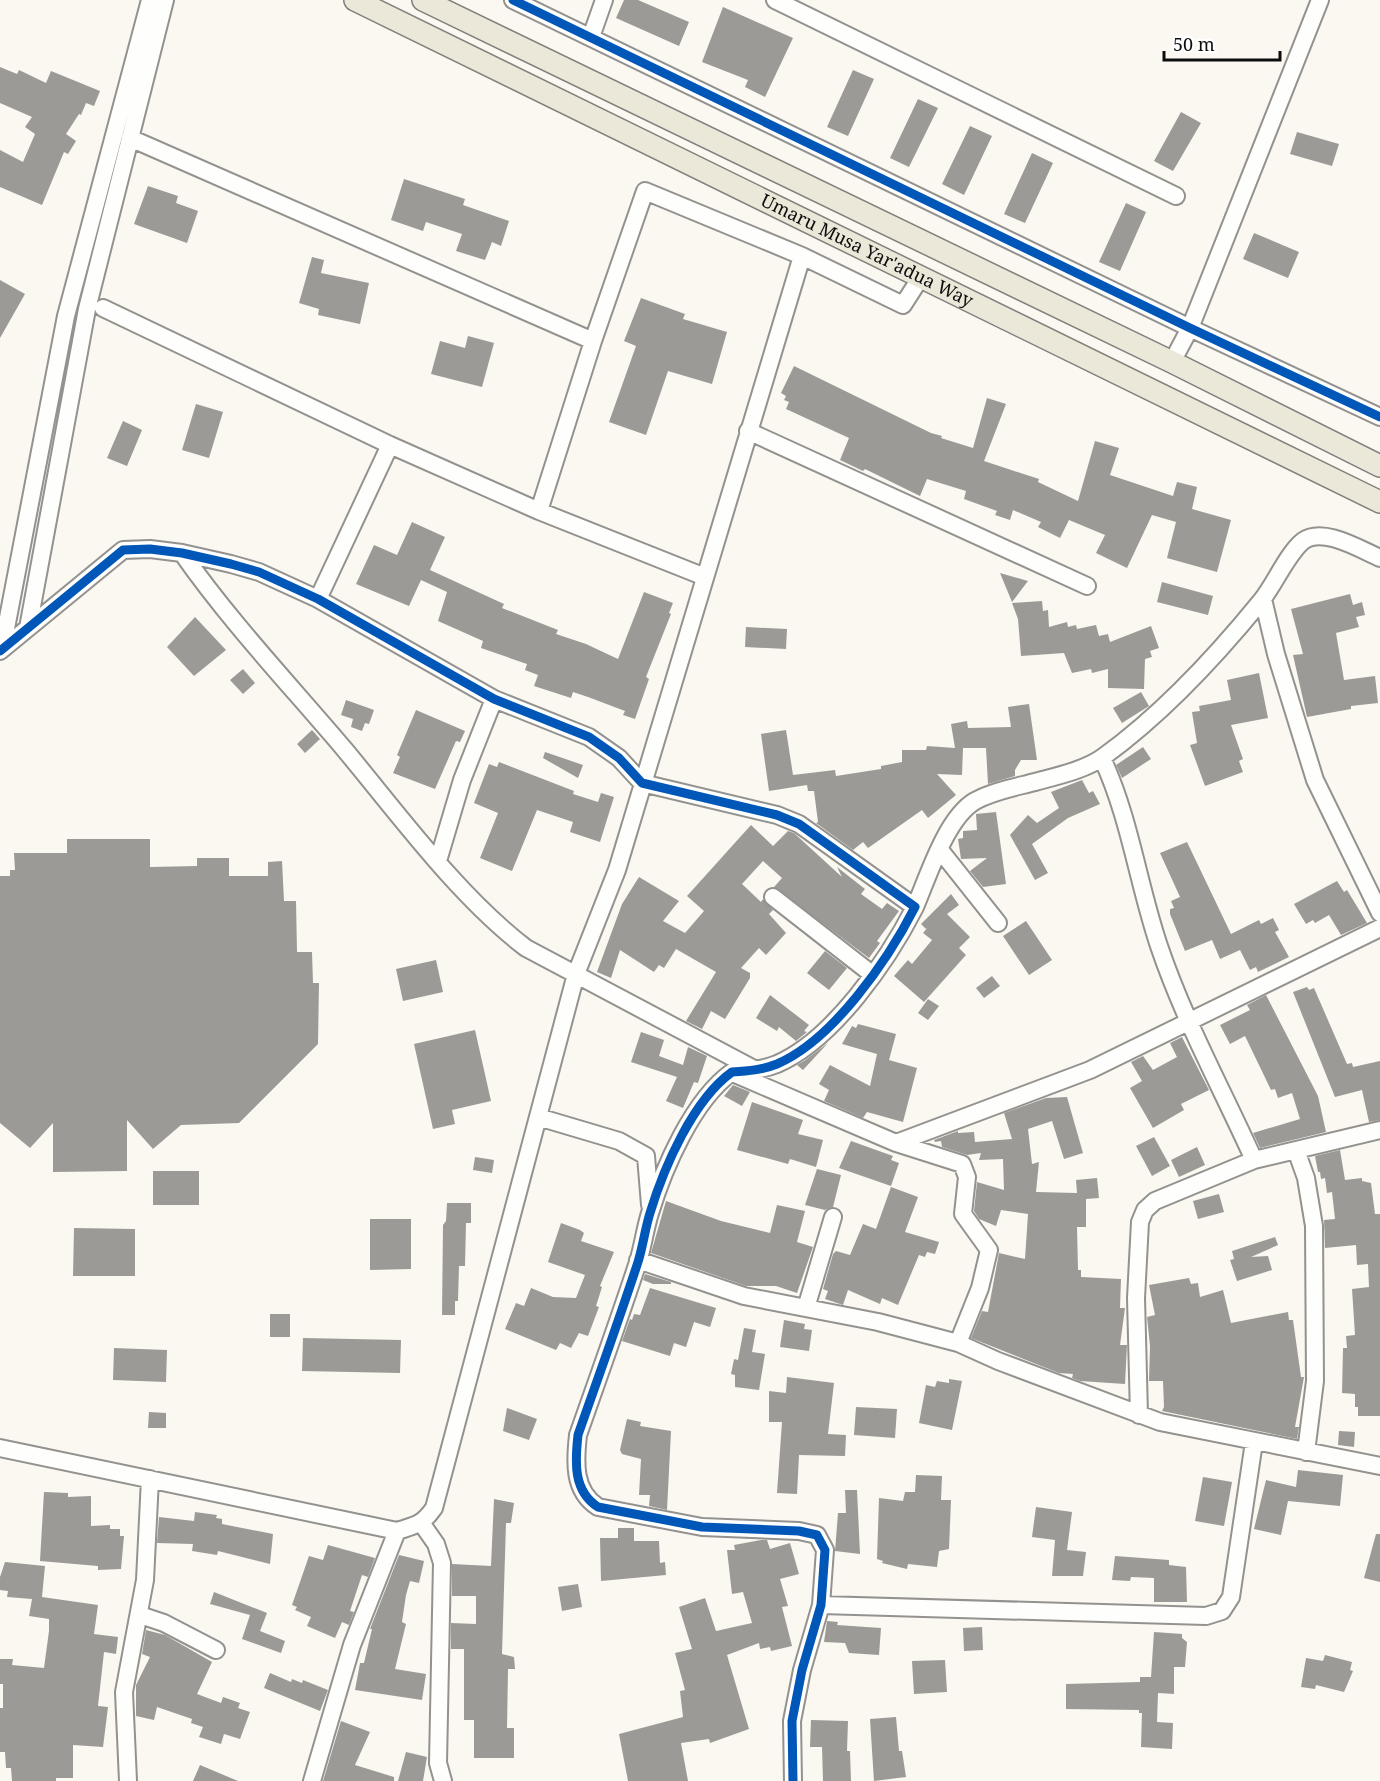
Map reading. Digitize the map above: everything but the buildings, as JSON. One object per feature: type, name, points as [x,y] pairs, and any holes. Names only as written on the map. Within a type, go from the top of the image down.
[{"type":"main road","name":"Umaru Musa Yar'adua Way","points":[[355,0],[1380,502]]},
{"type":"main road","name":"Umaru Musa Yar'adua Way","points":[[423,0],[1172,362],[1380,466]]},
{"type":"street","points":[[1,650],[66,316],[150,0]]},
{"type":"street","points":[[28,628],[87,309],[165,0]]},
{"type":"street","points":[[513,0],[1190,328],[1380,417]]},
{"type":"street","points":[[591,37],[604,0]]},
{"type":"street","points":[[775,0],[1176,196]]},
{"type":"street","points":[[1172,362],[1190,328],[1320,0]]},
{"type":"street","points":[[130,138],[593,341]]},
{"type":"street","points":[[539,511],[593,341],[645,191],[802,256],[903,305],[921,277]]},
{"type":"street","points":[[0,1448],[397,1531],[422,1524],[434,1508],[576,974],[617,870],[802,256]]},
{"type":"street","points":[[103,308],[390,445],[539,511],[705,577]]},
{"type":"street","points":[[748,431],[1087,586]]},
{"type":"street","points":[[318,599],[390,445]]},
{"type":"street","points":[[793,1781],[792,1721],[802,1670],[821,1605],[825,1550],[817,1535],[799,1531],[702,1527],[618,1512],[598,1507],[588,1500],[579,1484],[575,1463],[578,1436],[638,1260],[650,1212],[673,1152],[713,1090],[732,1072],[757,1071],[779,1063],[831,1026],[892,949],[915,907],[953,824],[973,802],[1010,788],[1061,776],[1102,758],[1164,705],[1263,599],[1303,541],[1315,536],[1326,536],[1380,558]]},
{"type":"street","points":[[1,650],[123,550],[150,549],[182,553],[259,572],[318,599],[494,699],[604,745],[642,783],[777,815],[799,824],[818,835],[915,907]]},
{"type":"street","points":[[182,553],[234,621],[438,861],[507,933],[526,948],[757,1071]]},
{"type":"street","points":[[1263,599],[1276,654],[1315,780],[1380,913]]},
{"type":"street","points":[[438,861],[462,780],[494,699]]},
{"type":"street","points":[[1102,758],[1117,791],[1159,946],[1189,1020],[1254,1160]]},
{"type":"street","points":[[940,850],[998,923]]},
{"type":"street","points":[[773,897],[873,975]]},
{"type":"street","points":[[896,1143],[1090,1070],[1380,928]]},
{"type":"street","points":[[732,1072],[896,1143],[957,1161],[966,1169],[963,1214],[986,1244],[989,1258],[958,1343]]},
{"type":"street","points":[[538,1117],[619,1141],[646,1156],[650,1212]]},
{"type":"street","points":[[1138,1415],[1137,1298],[1140,1222],[1145,1210],[1155,1202],[1254,1160],[1380,1131]]},
{"type":"street","points":[[1296,1150],[1306,1178],[1314,1226],[1316,1371],[1306,1452]]},
{"type":"street","points":[[806,1308],[833,1217]]},
{"type":"street","points":[[638,1260],[744,1296],[879,1322],[958,1343],[1160,1422],[1380,1466]]},
{"type":"street","points":[[821,1605],[1206,1616],[1222,1611],[1231,1598],[1254,1442]]},
{"type":"street","points":[[128,1781],[124,1692],[145,1580],[150,1479]]},
{"type":"street","points":[[422,1524],[436,1544],[442,1563],[438,1762],[443,1781]]},
{"type":"street","points":[[312,1781],[352,1645],[397,1531]]},
{"type":"street","points":[[140,1615],[164,1623],[216,1650]]},
{"type":"cycle path","points":[[513,0],[1190,328],[1380,417]]},
{"type":"cycle path","points":[[0,651],[123,550],[150,549],[182,553],[231,564],[259,572],[318,599],[494,699],[589,737],[619,758],[642,783],[777,815],[799,824],[915,907],[874,974],[838,1018],[818,1037],[798,1053],[777,1064],[749,1071],[732,1072],[718,1084],[693,1117],[672,1156],[656,1195],[638,1262],[578,1435],[577,1475],[584,1493],[598,1507],[702,1527],[799,1531],[817,1535],[825,1550],[821,1605],[802,1670],[792,1721],[793,1781]]}]
